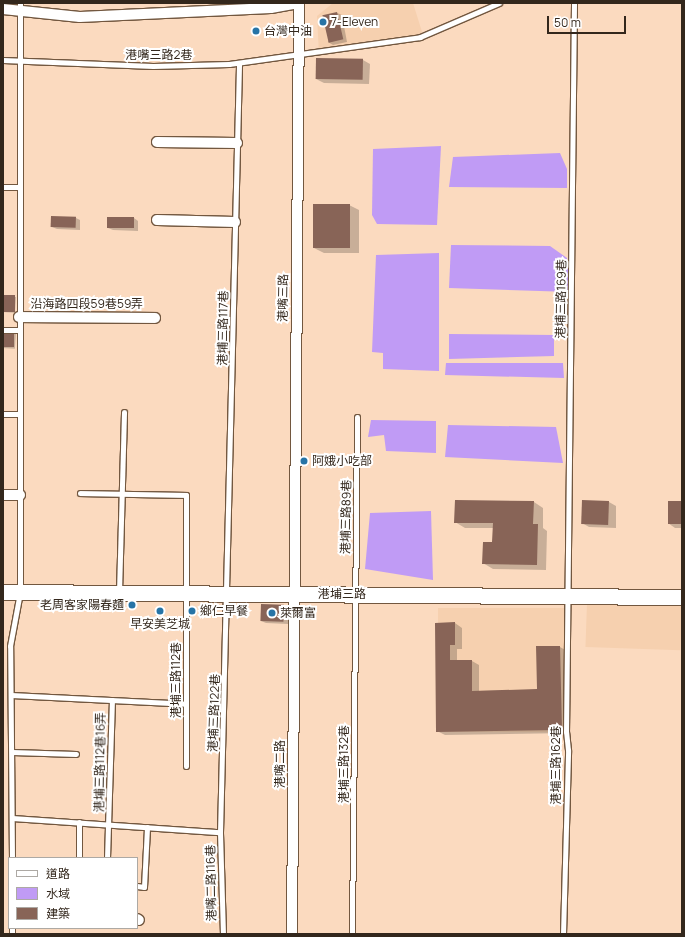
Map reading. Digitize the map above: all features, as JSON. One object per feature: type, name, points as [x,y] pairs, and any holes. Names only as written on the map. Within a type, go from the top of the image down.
[{"type":"street","name":"港嘴三路","points":[[294,594],[299,3]]},
{"type":"street","points":[[3,10],[20,7],[80,17],[271,8],[299,3]]},
{"type":"street","points":[[157,142],[237,143]]},
{"type":"street","points":[[157,220],[236,222]]},
{"type":"street","name":"沿海路四段59巷59弄","points":[[20,317],[155,318]]},
{"type":"street","points":[[3,495],[20,495]]},
{"type":"street","name":"港埔三路","points":[[3,592],[682,597]]},
{"type":"street","name":"港嘴二路","points":[[292,934],[294,594]]},
{"type":"lane","name":"港嘴三路2巷","points":[[3,60],[153,66],[239,63],[420,37],[499,3]]},
{"type":"lane","name":"港埔三路169巷","points":[[568,596],[574,3]]},
{"type":"lane","points":[[12,857],[10,646],[20,592],[20,7]]},
{"type":"lane","name":"港埔三路117巷","points":[[228,594],[239,63]]},
{"type":"lane","points":[[3,187],[19,187]]},
{"type":"lane","points":[[3,330],[20,330]]},
{"type":"lane","points":[[119,593],[124,412]]},
{"type":"lane","points":[[3,414],[20,414]]},
{"type":"lane","name":"港埔三路89巷","points":[[355,594],[357,417]]},
{"type":"lane","points":[[80,493],[122,493]]},
{"type":"lane","name":"港埔三路112巷","points":[[122,493],[186,494],[186,766]]},
{"type":"lane","name":"港埔三路122巷","points":[[220,832],[228,594]]},
{"type":"lane","name":"港埔三路132巷","points":[[352,934],[355,594]]},
{"type":"lane","name":"港埔三路162巷","points":[[563,934],[568,750],[566,732],[568,596]]},
{"type":"lane","name":"港埔三路112巷16弄","points":[[11,695],[186,704]]},
{"type":"lane","name":"港埔三路112巷16弄","points":[[107,857],[112,700]]},
{"type":"lane","points":[[12,752],[76,754]]},
{"type":"lane","points":[[12,818],[220,832]]},
{"type":"lane","points":[[79,822],[79,857]]},
{"type":"lane","points":[[138,886],[144,887],[147,827]]},
{"type":"lane","name":"港嘴二路116巷","points":[[220,832],[223,934]]},
{"type":"shaded area","points":[[333,3],[413,3],[423,35],[319,54],[317,16]]},
{"type":"shaded area","points":[[587,603],[682,606],[680,650],[585,647]]},
{"type":"shaded area","points":[[438,608],[567,608],[567,732],[438,732]]},
{"type":"water","points":[[441,146],[437,225],[377,224],[372,215],[373,149]]},
{"type":"water","points":[[560,153],[567,169],[567,188],[449,187],[453,157]]},
{"type":"water","points":[[451,245],[550,246],[567,258],[571,292],[449,288]]},
{"type":"water","points":[[439,253],[439,371],[383,369],[383,353],[372,352],[376,255]]},
{"type":"water","points":[[449,334],[554,335],[554,356],[449,359]]},
{"type":"water","points":[[446,363],[563,363],[564,378],[445,375]]},
{"type":"water","points":[[371,420],[436,421],[436,453],[386,451],[384,435],[368,437]]},
{"type":"water","points":[[448,425],[556,427],[563,463],[445,457]]},
{"type":"water","points":[[431,511],[433,580],[365,569],[370,513]]},
{"type":"building","points":[[337,12],[343,39],[329,43],[322,15]]},
{"type":"building","points":[[316,58],[363,59],[363,80],[316,79]]},
{"type":"building","points":[[313,204],[350,204],[350,248],[313,248]]},
{"type":"building","points":[[51,216],[76,217],[76,228],[51,227]]},
{"type":"building","points":[[107,217],[134,217],[134,228],[107,228]]},
{"type":"building","points":[[3,295],[15,295],[15,312],[3,312]]},
{"type":"building","points":[[3,331],[14,331],[14,347],[3,347]]},
{"type":"building","points":[[455,500],[534,501],[533,524],[538,524],[537,565],[482,564],[483,542],[492,542],[493,523],[454,523]]},
{"type":"building","points":[[582,500],[609,501],[608,525],[581,524]]},
{"type":"building","points":[[668,501],[682,501],[682,524],[668,524]]},
{"type":"building","name":"萊爾富","points":[[261,604],[284,605],[283,622],[260,621]]},
{"type":"building","points":[[455,622],[455,645],[450,645],[450,660],[472,660],[472,691],[537,689],[536,646],[560,646],[562,730],[436,732],[435,623]]},
{"type":"place","name":"7-Eleven","points":[[323,22]]},
{"type":"place","name":"台灣中油","points":[[256,31]]},
{"type":"place","name":"阿娥小吃部","points":[[304,461]]},
{"type":"place","name":"老周客家陽春麵","points":[[132,605]]},
{"type":"place","name":"早安美芝城","points":[[160,611]]},
{"type":"place","name":"鄉仁早餐","points":[[192,611]]},
{"type":"place","name":"萊爾富","points":[[272,613]]}]
